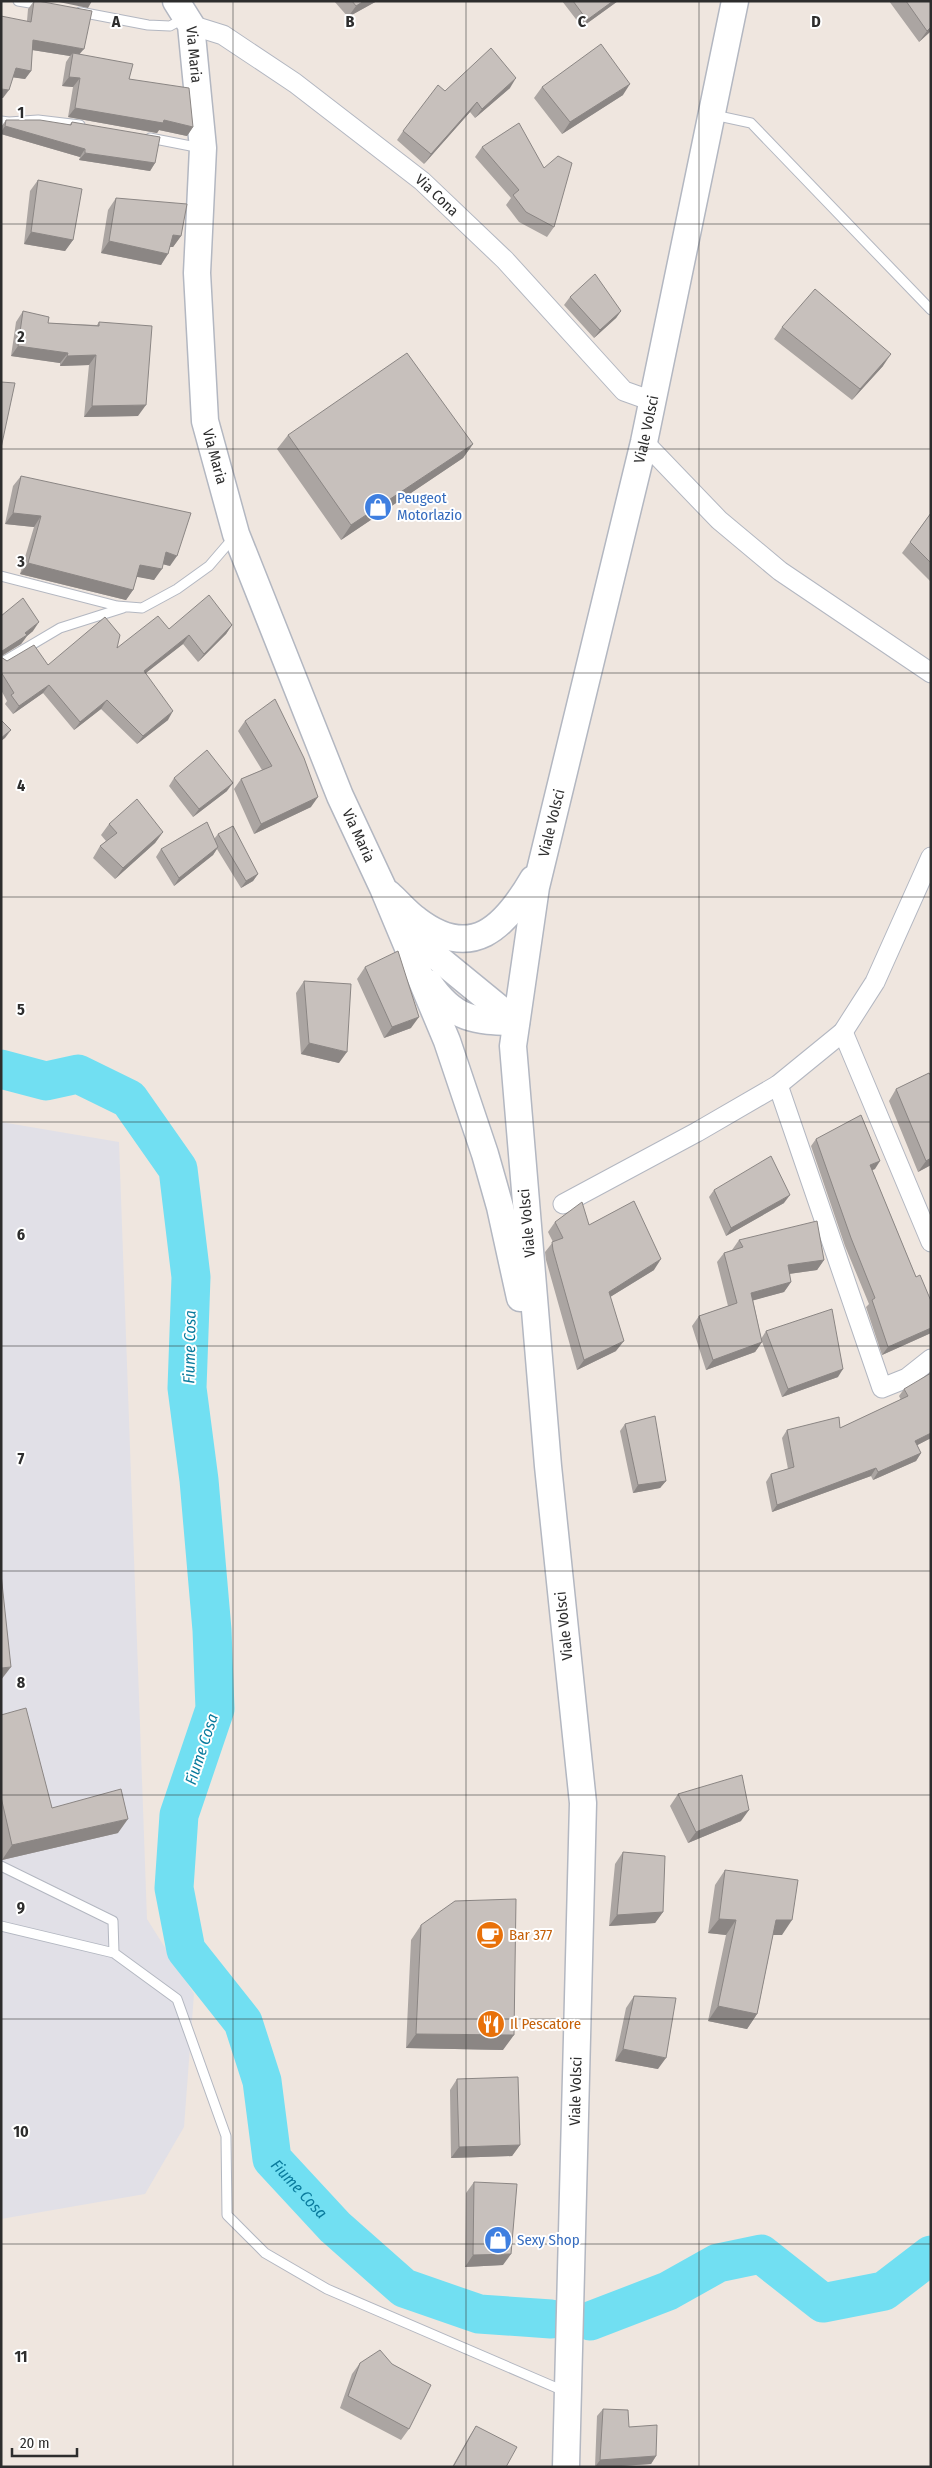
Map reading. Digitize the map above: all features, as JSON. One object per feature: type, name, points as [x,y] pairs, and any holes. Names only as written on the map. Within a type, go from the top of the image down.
[{"type":"main road","name":"Viale Volsci","points":[[566,2467],[583,1803],[540,1369],[513,1046],[536,887],[644,442],[735,1]]},
{"type":"main road","name":"Via Maria","points":[[184,11],[204,148],[197,273],[205,421],[236,534],[340,796],[383,888]]},
{"type":"main road","points":[[383,888],[417,920],[433,930],[454,938],[473,938],[488,933],[504,921],[521,899],[541,865]]},
{"type":"main road","points":[[383,888],[447,1041],[485,1154],[540,1369]]},
{"type":"main road","points":[[383,888],[415,933],[433,954],[516,1022]]},
{"type":"main road","points":[[410,956],[436,993],[453,1010],[476,1021],[516,1022]]},
{"type":"street","name":"Via Cona","points":[[184,11],[279,72],[422,181],[505,260],[624,391],[652,401]]},
{"type":"street","points":[[644,442],[719,520],[780,571],[931,673]]},
{"type":"street","points":[[563,1204],[697,1132],[778,1085],[843,1032],[875,982],[931,857]]},
{"type":"street","points":[[843,1032],[931,1242]]},
{"type":"street","points":[[778,1085],[882,1388],[906,1378],[931,1359]]},
{"type":"lane","points":[[18,1],[50,7]]},
{"type":"lane","points":[[68,10],[148,25],[170,26],[184,11]]},
{"type":"lane","points":[[711,114],[751,123],[931,310]]},
{"type":"lane","points":[[1,121],[38,120],[88,127]]},
{"type":"lane","points":[[141,137],[204,148]]},
{"type":"lane","points":[[1,576],[127,607],[142,608],[177,589],[209,566],[236,534]]},
{"type":"lane","points":[[1,663],[60,628],[127,607]]},
{"type":"lane","points":[[1,1866],[113,1921],[114,1953]]},
{"type":"lane","points":[[1,1926],[114,1953],[177,1999],[226,2136],[227,2215],[265,2253],[327,2289],[569,2393]]},
{"type":"shaded area","points":[[1,1122],[119,1142],[147,1919],[194,1994],[184,2127],[145,2194],[1,2219]]},
{"type":"building","points":[[34,1],[92,11],[84,49],[33,40],[31,71],[16,68],[9,90],[1,89],[1,16],[31,22]]},
{"type":"building","points":[[352,1],[364,1],[356,6]]},
{"type":"building","points":[[573,1],[613,1],[587,20]]},
{"type":"building","points":[[906,1],[931,1],[931,27],[927,31]]},
{"type":"building","points":[[601,44],[630,84],[570,122],[542,87]]},
{"type":"building","points":[[491,48],[516,78],[482,109],[477,102],[431,154],[403,131],[438,85],[445,91]]},
{"type":"building","points":[[73,53],[133,64],[129,79],[189,88],[193,127],[164,120],[163,123],[75,108],[80,78],[69,77]]},
{"type":"building","points":[[6,120],[40,120],[71,125],[72,122],[160,137],[155,163],[85,153],[85,149],[5,126]]},
{"type":"building","points":[[519,123],[544,168],[558,156],[572,163],[554,227],[526,212],[513,195],[519,190],[482,147]]},
{"type":"building","points":[[38,180],[82,189],[73,240],[31,232]]},
{"type":"building","points":[[116,198],[187,204],[181,236],[173,235],[168,254],[109,241]]},
{"type":"building","points":[[595,274],[621,311],[600,330],[570,297]]},
{"type":"building","points":[[815,289],[891,354],[860,389],[782,327]]},
{"type":"building","points":[[23,311],[49,317],[48,323],[99,326],[99,322],[152,326],[146,405],[92,406],[96,355],[67,356],[68,353],[18,346]]},
{"type":"building","points":[[407,353],[473,444],[351,525],[288,435]]},
{"type":"building","points":[[1,382],[15,383],[1,448]]},
{"type":"building","points":[[21,476],[191,513],[177,556],[166,552],[162,569],[140,565],[133,590],[28,563],[41,516],[13,513]]},
{"type":"building","points":[[931,513],[931,563],[910,542]]},
{"type":"building","points":[[209,595],[232,625],[204,654],[189,635],[144,671],[173,711],[143,736],[107,700],[80,722],[49,685],[19,706],[11,695],[14,693],[1,672],[1,657],[7,661],[34,645],[48,665],[105,617],[120,635],[117,648],[158,616],[169,629]]},
{"type":"building","points":[[23,598],[39,622],[25,633],[27,635],[2,651],[1,657],[1,616]]},
{"type":"building","points":[[275,699],[304,758],[318,797],[261,824],[241,779],[272,766],[245,721]]},
{"type":"building","points":[[1,720],[11,730],[1,738]]},
{"type":"building","points":[[207,750],[233,783],[199,809],[174,778]]},
{"type":"building","points":[[137,799],[163,832],[123,868],[100,846],[117,833],[109,824]]},
{"type":"building","points":[[207,822],[218,847],[179,878],[161,849]]},
{"type":"building","points":[[233,826],[258,874],[246,881],[218,834]]},
{"type":"building","points":[[398,951],[419,1017],[392,1027],[365,967]]},
{"type":"building","points":[[304,981],[351,984],[347,1052],[309,1043]]},
{"type":"building","points":[[929,1073],[931,1076],[931,1158],[926,1161],[896,1089]]},
{"type":"building","points":[[861,1115],[880,1161],[870,1165],[916,1277],[920,1275],[931,1301],[931,1328],[888,1347],[872,1300],[875,1298],[851,1238],[816,1139]]},
{"type":"building","points":[[771,1156],[790,1195],[731,1228],[714,1190]]},
{"type":"building","points":[[634,1201],[661,1259],[609,1292],[624,1341],[584,1360],[553,1250],[552,1242],[563,1238],[555,1222],[582,1202],[589,1225]]},
{"type":"building","points":[[817,1221],[824,1260],[788,1265],[791,1282],[751,1293],[762,1342],[713,1360],[699,1316],[737,1303],[724,1253],[743,1247],[739,1240]]},
{"type":"building","points":[[832,1309],[843,1369],[788,1389],[766,1331]]},
{"type":"building","points":[[931,1373],[931,1433],[915,1441],[921,1453],[878,1472],[876,1468],[777,1505],[771,1474],[794,1467],[787,1430],[839,1417],[840,1428],[908,1396],[904,1389]]},
{"type":"building","points":[[655,1416],[666,1481],[638,1485],[625,1424]]},
{"type":"building","points":[[1,1574],[11,1667],[1,1668]]},
{"type":"building","points":[[26,1708],[52,1808],[121,1789],[128,1819],[12,1845],[1,1797],[1,1715]]},
{"type":"building","points":[[742,1775],[749,1810],[696,1832],[678,1794]]},
{"type":"building","points":[[623,1852],[665,1856],[663,1912],[617,1915]]},
{"type":"building","points":[[725,1870],[798,1880],[792,1920],[776,1920],[757,2014],[718,2006],[736,1920],[719,1919]]},
{"type":"building","points":[[516,1899],[514,2035],[416,2034],[421,1925],[455,1901]]},
{"type":"building","points":[[634,1996],[676,1998],[666,2058],[623,2049]]},
{"type":"building","points":[[518,2077],[520,2145],[459,2147],[457,2079]]},
{"type":"building","points":[[474,2182],[517,2184],[511,2254],[473,2255]]},
{"type":"building","points":[[380,2350],[392,2364],[431,2385],[409,2429],[348,2396],[360,2363]]},
{"type":"building","points":[[603,2409],[628,2410],[629,2427],[657,2425],[656,2456],[600,2460]]},
{"type":"building","points":[[476,2426],[517,2447],[506,2467],[453,2467]]},
{"type":"waterway","name":"Fiume Cosa","points":[[1,1069],[46,1081],[78,1074],[129,1099],[178,1169],[191,1277],[187,1388],[199,1480],[212,1630],[215,1709],[179,1815],[174,1888],[186,1950],[243,2022],[262,2081],[272,2159],[335,2227],[404,2288],[479,2314],[551,2319]]},
{"type":"waterway","points":[[590,2321],[668,2291],[718,2263],[761,2254],[823,2303],[884,2291],[931,2255]]},
{"type":"place","name":"Peugeot Motorlazio","points":[[378,507]]},
{"type":"place","name":"Bar 377","points":[[490,1935]]},
{"type":"place","name":"Il Pescatore","points":[[491,2024]]},
{"type":"place","name":"Sexy Shop","points":[[498,2240]]}]
